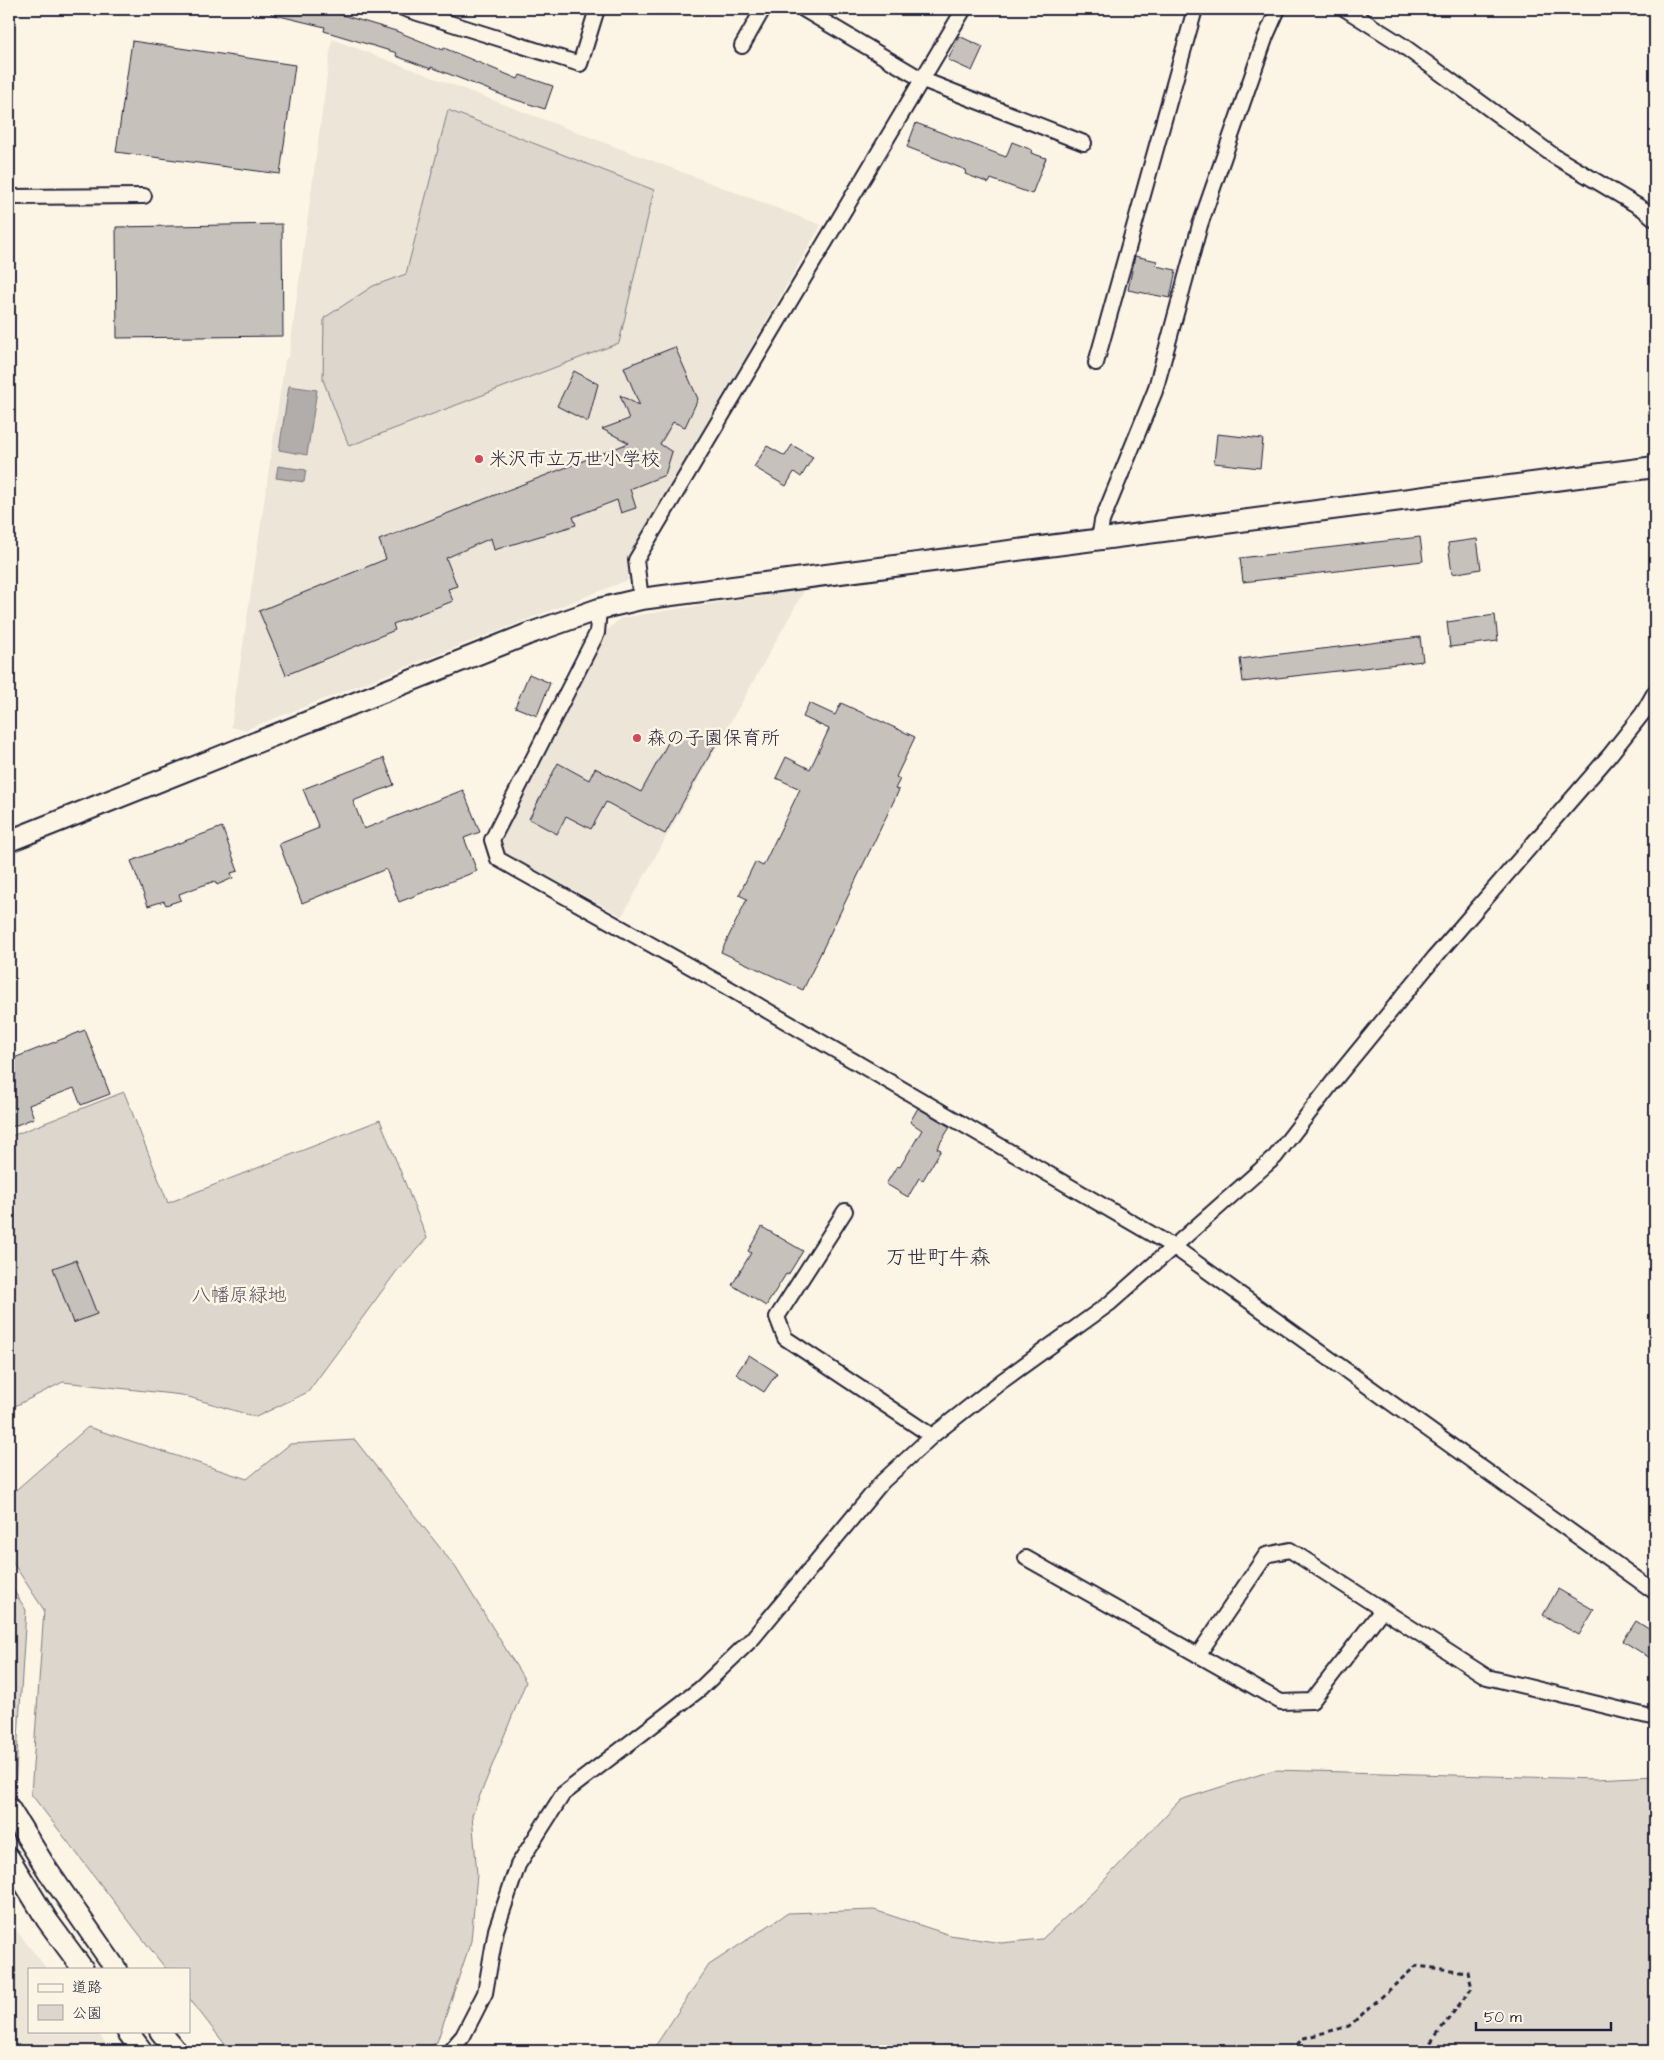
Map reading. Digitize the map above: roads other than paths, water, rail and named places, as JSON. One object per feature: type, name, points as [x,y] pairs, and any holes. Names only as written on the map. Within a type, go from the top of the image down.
[{"type":"street","points":[[405,9],[580,64],[597,9]]},
{"type":"street","points":[[742,46],[763,9]]},
{"type":"street","points":[[803,9],[923,80],[1084,143]]},
{"type":"street","points":[[641,599],[636,560],[964,9]]},
{"type":"street","points":[[1096,363],[1195,9]]},
{"type":"street","points":[[1099,539],[1102,521],[1155,391],[1200,225],[1266,36],[1278,9]]},
{"type":"street","points":[[1345,9],[1402,45],[1554,156],[1643,208],[1655,219]]},
{"type":"street","points":[[9,197],[144,196]]},
{"type":"street","points":[[9,841],[528,634],[599,609],[641,599],[1655,467]]},
{"type":"street","points":[[599,609],[597,633],[492,840],[498,859],[718,982],[1174,1247],[1655,1592]]},
{"type":"street","points":[[450,2051],[462,2036],[485,1993],[496,1930],[518,1866],[563,1794],[700,1689],[753,1638],[882,1482],[932,1436],[1002,1380],[1110,1303],[1275,1157],[1336,1078],[1435,958],[1609,756],[1643,714],[1655,692]]},
{"type":"street","points":[[845,1211],[777,1317],[782,1331],[785,1338],[932,1436]]},
{"type":"street","points":[[1198,1656],[1266,1555],[1290,1550],[1487,1677],[1655,1718]]},
{"type":"street","points":[[1026,1558],[1281,1702],[1312,1700],[1382,1610]]},
{"type":"street","points":[[9,1808],[48,1871],[115,1968]]},
{"type":"street","points":[[9,1858],[81,1968]]},
{"type":"street","points":[[128,2032],[142,2051]]},
{"type":"street","points":[[161,2032],[176,2051]]},
{"type":"place","name":"米沢市立万世小学校","points":[[479,459]]},
{"type":"place","name":"森の子園保育所","points":[[637,738]]},
{"type":"district","name":"万世町牛森","points":[[938,1257]]},
{"type":"park label","name":"八幡原緑地","points":[[239,1295]]}]
